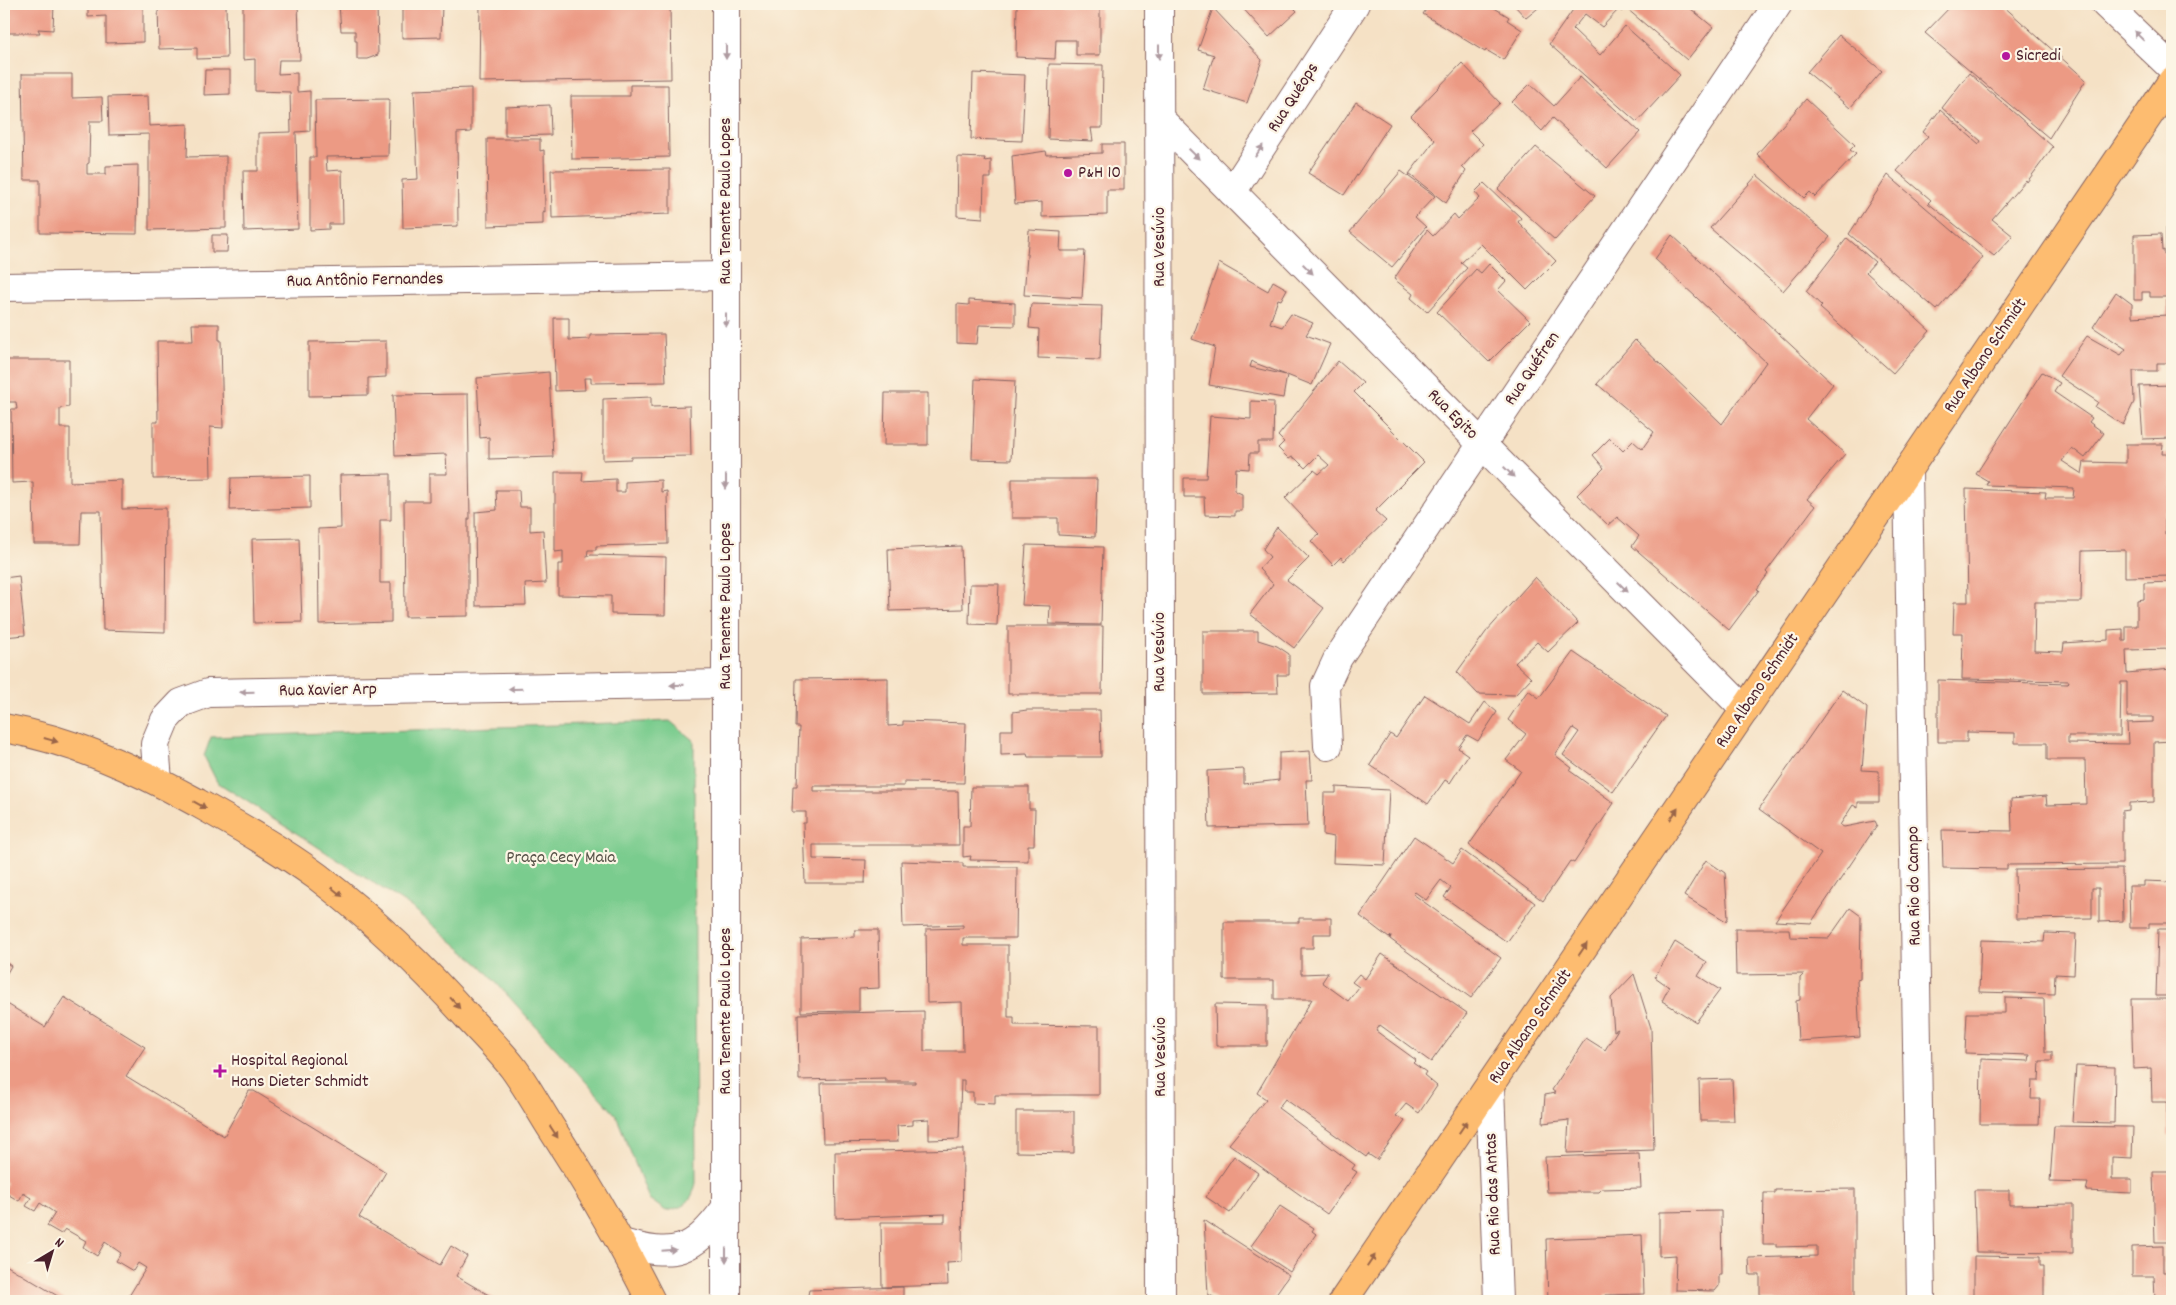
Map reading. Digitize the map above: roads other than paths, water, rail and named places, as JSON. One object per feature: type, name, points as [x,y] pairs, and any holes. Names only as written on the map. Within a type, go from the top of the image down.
[{"type":"main road","name":"Rua Albano Schmidt","points":[[1343,1301],[2172,81]]},
{"type":"main road","points":[[4,728],[81,749],[158,781],[226,819],[317,877],[380,928],[443,989],[514,1069],[622,1243],[650,1301]]},
{"type":"street","name":"Rua Tenente Paulo Lopes","points":[[726,4],[726,1301]]},
{"type":"street","name":"Rua Vesúvio","points":[[1159,4],[1161,1301]]},
{"type":"street","name":"Rua Quéops","points":[[1232,192],[1355,4]]},
{"type":"street","name":"Rua Quéfren","points":[[1328,746],[1325,686],[1338,658],[1778,4]]},
{"type":"street","points":[[2106,4],[2172,68]]},
{"type":"street","name":"Rua Egito","points":[[1160,119],[1745,710]]},
{"type":"street","name":"Rua Antônio Fernandes","points":[[4,287],[726,276]]},
{"type":"street","name":"Rua Rio do Campo","points":[[1908,470],[1921,1301]]},
{"type":"street","name":"Rua Xavier Arp","points":[[158,781],[155,744],[165,720],[181,703],[208,693],[726,684]]},
{"type":"street","name":"Rua Rio das Antas","points":[[1490,1087],[1498,1301]]},
{"type":"street","points":[[622,1243],[652,1252],[678,1250],[694,1242],[708,1231],[726,1209]]},
{"type":"place","name":"Sicredi","points":[[2006,56]]},
{"type":"place","name":"P&H 10","points":[[1068,173]]},
{"type":"place","name":"Hospital Regional Hans Dieter Schmidt","points":[[220,1071]]},
{"type":"park label","name":"Praça Cecy Maia","points":[[561,858]]}]
